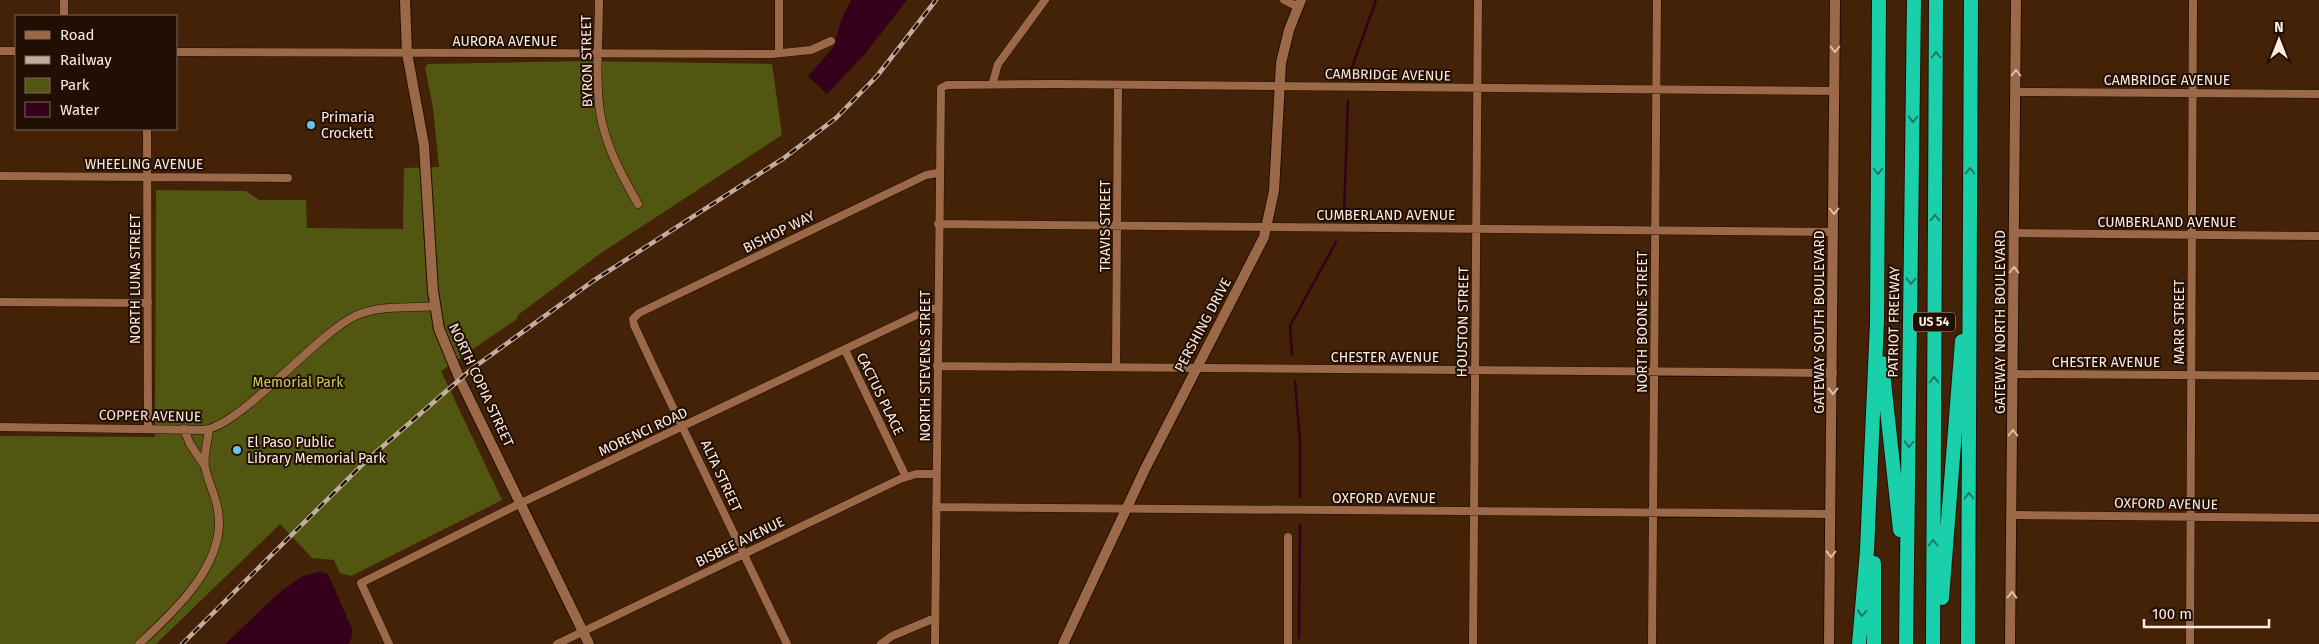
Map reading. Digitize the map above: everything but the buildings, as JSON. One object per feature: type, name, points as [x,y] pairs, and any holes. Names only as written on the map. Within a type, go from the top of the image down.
[{"type":"highway","points":[[1860,644],[1867,551],[1877,322],[1879,0]]},
{"type":"highway","name":"PATRIOT FREEWAY","points":[[1906,644],[1914,0]]},
{"type":"highway","name":"US 54","points":[[1933,644],[1936,0]]},
{"type":"highway","points":[[1968,644],[1971,0]]},
{"type":"highway","points":[[1940,644],[1944,564],[1963,320],[1970,307]]},
{"type":"highway","points":[[1877,322],[1900,535],[1907,552]]},
{"type":"highway","points":[[1873,424],[1874,644]]},
{"type":"highway","points":[[1968,615],[1976,629],[1976,644]]},
{"type":"main road","name":"NORTH COPIA STREET","points":[[405,0],[407,53],[424,145],[434,306],[439,328],[445,347],[589,644]]},
{"type":"main road","name":"GATEWAY SOUTH BOULEVARD","points":[[1829,644],[1836,0]]},
{"type":"main road","name":"GATEWAY NORTH BOULEVARD","points":[[2010,644],[2016,0]]},
{"type":"main road","name":"PERSHING DRIVE","points":[[1063,644],[1126,508],[1196,368],[1256,256],[1267,227],[1274,191],[1279,86],[1285,44],[1299,3]]},
{"type":"street","points":[[64,0],[64,15]]},
{"type":"street","name":"BYRON STREET","points":[[599,0],[598,95],[606,136],[638,204]]},
{"type":"street","points":[[778,52],[779,0]]},
{"type":"street","points":[[992,85],[998,64],[1045,0]]},
{"type":"street","points":[[1284,0],[1299,3]]},
{"type":"street","name":"HOUSTON STREET","points":[[1473,644],[1478,0]]},
{"type":"street","name":"NORTH BOONE STREET","points":[[1652,644],[1657,0]]},
{"type":"street","name":"MARR STREET","points":[[2190,644],[2193,0]]},
{"type":"street","name":"AURORA AVENUE","points":[[178,52],[772,54],[811,50],[831,42]]},
{"type":"street","points":[[0,51],[15,51]]},
{"type":"street","name":"CAMBRIDGE AVENUE","points":[[941,88],[947,86],[992,85],[1118,85],[1835,91]]},
{"type":"street","name":"TRAVIS STREET","points":[[1116,367],[1118,85]]},
{"type":"street","name":"NORTH STEVENS STREET","points":[[935,644],[938,173],[941,88]]},
{"type":"street","name":"CAMBRIDGE AVENUE","points":[[2016,92],[2319,94]]},
{"type":"street","name":"NORTH LUNA STREET","points":[[147,130],[148,428]]},
{"type":"street","name":"BISHOP WAY","points":[[633,319],[639,313],[926,175],[938,173]]},
{"type":"street","name":"WHEELING AVENUE","points":[[0,176],[288,178]]},
{"type":"street","name":"CUMBERLAND AVENUE","points":[[938,224],[1834,232]]},
{"type":"street","name":"CUMBERLAND AVENUE","points":[[2015,233],[2319,236]]},
{"type":"street","points":[[0,302],[148,303]]},
{"type":"street","name":"COPPER AVENUE","points":[[0,427],[209,429],[228,419],[248,404],[337,328],[363,312],[381,308],[434,306]]},
{"type":"street","name":"MORENCI ROAD","points":[[389,644],[361,583],[521,503],[925,311],[937,308]]},
{"type":"street","name":"ALTA STREET","points":[[633,319],[638,334],[787,644]]},
{"type":"street","name":"CACTUS PLACE","points":[[845,350],[906,476]]},
{"type":"street","name":"CHESTER AVENUE","points":[[937,366],[1833,373]]},
{"type":"street","name":"CHESTER AVENUE","points":[[2013,374],[2319,376]]},
{"type":"street","points":[[139,644],[154,630],[199,579],[214,552],[219,527],[219,512],[204,465],[190,444],[184,429]]},
{"type":"street","points":[[204,465],[209,429]]},
{"type":"street","name":"BISBEE AVENUE","points":[[557,644],[906,476],[936,474]]},
{"type":"street","name":"OXFORD AVENUE","points":[[936,507],[1831,514]]},
{"type":"street","name":"OXFORD AVENUE","points":[[2012,515],[2319,518]]},
{"type":"street","points":[[1288,537],[1288,644]]},
{"type":"street","points":[[880,644],[892,636],[935,618]]},
{"type":"green space","name":"Memorial Park","points":[[583,61],[772,64],[782,135],[601,253],[518,315],[517,319],[441,371],[502,500],[351,576],[340,573],[334,560],[312,558],[280,524],[156,644],[0,644],[0,436],[155,437],[156,190],[246,191],[259,200],[306,200],[307,228],[403,229],[404,168],[439,167],[433,108],[425,67],[428,64]]},
{"type":"water","points":[[851,0],[907,0],[865,54],[827,94],[808,76],[833,48],[841,21]]},
{"type":"water","points":[[318,572],[328,574],[352,629],[352,637],[348,644],[225,644],[281,591],[303,576]]},
{"type":"waterway","points":[[1350,73],[1376,0]]},
{"type":"waterway","points":[[1344,215],[1348,100]]},
{"type":"waterway","points":[[1292,355],[1290,326],[1336,242]]},
{"type":"waterway","points":[[1295,381],[1300,442],[1300,497]]},
{"type":"waterway","points":[[1299,638],[1300,525]]},
{"type":"railway","points":[[182,644],[367,460],[473,368],[593,281],[784,158],[836,118],[877,76],[936,0]]},
{"type":"place","name":"Primaria Crockett","points":[[311,125]]},
{"type":"place","name":"El Paso Public Library Memorial Park","points":[[237,450]]}]
